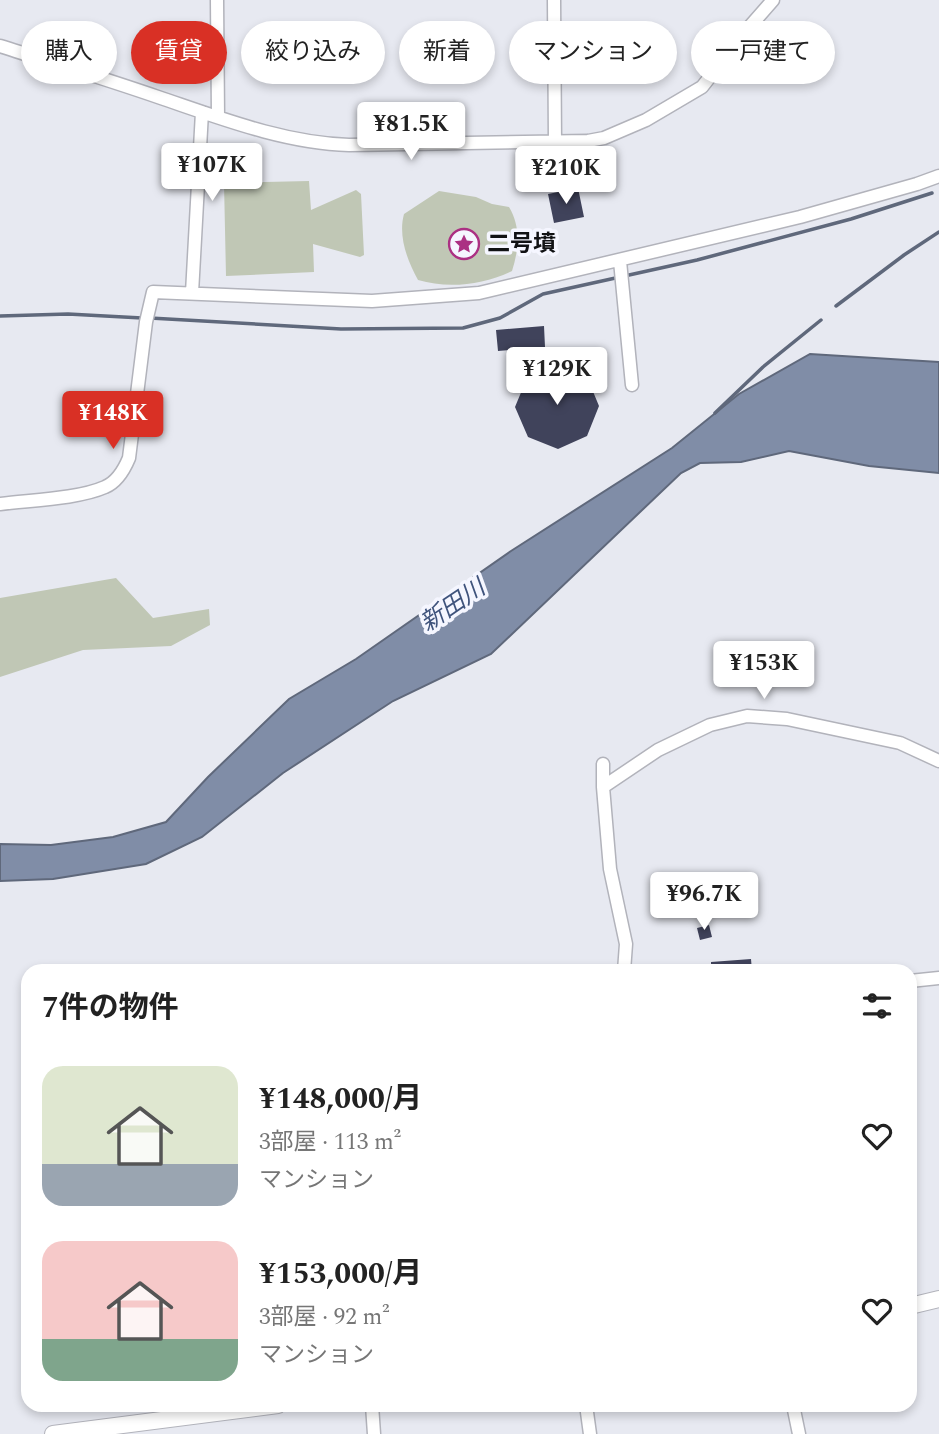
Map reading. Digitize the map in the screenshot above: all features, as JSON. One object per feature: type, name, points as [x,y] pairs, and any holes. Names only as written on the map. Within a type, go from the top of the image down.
[{"type":"street","points":[[217,0],[218,116]]},
{"type":"street","points":[[554,0],[555,143]]},
{"type":"street","points":[[0,46],[292,139],[327,144],[555,143],[588,141],[611,135],[646,120],[702,87],[773,0]]},
{"type":"street","points":[[192,293],[202,112]]},
{"type":"street","points":[[0,504],[84,493],[106,487],[122,474],[129,458],[147,317],[153,292],[372,301],[479,293],[620,265],[800,217],[939,176]]},
{"type":"street","points":[[620,265],[632,385]]},
{"type":"street","points":[[603,788],[658,750],[710,725],[747,716],[787,719],[900,743],[939,761]]},
{"type":"street","points":[[603,764],[610,869],[626,944],[625,964]]},
{"type":"street","points":[[917,980],[939,978]]},
{"type":"street","points":[[917,1304],[939,1299]]},
{"type":"street","points":[[53,1434],[224,1412]]},
{"type":"street","points":[[372,1412],[374,1434]]},
{"type":"street","points":[[587,1412],[590,1434]]},
{"type":"street","points":[[794,1412],[799,1434]]},
{"type":"green space","points":[[309,181],[311,210],[356,190],[361,194],[364,255],[360,257],[313,244],[314,272],[226,276],[224,183]]},
{"type":"green space","points":[[439,191],[476,197],[509,207],[516,222],[518,238],[512,271],[489,280],[465,284],[418,280],[405,248],[402,222],[404,214]]},
{"type":"green space","points":[[116,578],[153,618],[209,609],[210,625],[171,646],[83,650],[0,677],[0,598]]},
{"type":"water","name":"新田川","points":[[810,354],[939,362],[939,473],[869,466],[789,451],[741,462],[700,463],[681,473],[491,654],[393,701],[283,773],[202,837],[146,864],[53,879],[0,881],[0,844],[51,845],[113,837],[166,822],[208,777],[289,699],[356,659],[511,551],[672,448],[739,394]]},
{"type":"building","points":[[578,188],[584,217],[554,223],[548,194]]},
{"type":"building","points":[[544,326],[545,347],[498,351],[496,330]]},
{"type":"building","points":[[557,365],[587,377],[599,406],[587,436],[558,449],[528,437],[515,407],[527,378]]},
{"type":"building","points":[[709,925],[712,937],[700,940],[697,928]]},
{"type":"building","points":[[751,959],[751,964],[711,964]]},
{"type":"waterway","points":[[150,318],[341,329],[463,328],[500,318],[543,294],[697,260],[851,219],[932,193]]},
{"type":"waterway","points":[[836,306],[939,232]]},
{"type":"waterway","points":[[0,316],[68,314],[142,318]]},
{"type":"waterway","points":[[715,413],[763,367],[821,320]]},
{"type":"place","name":"二号墳","points":[[464,244]]}]
